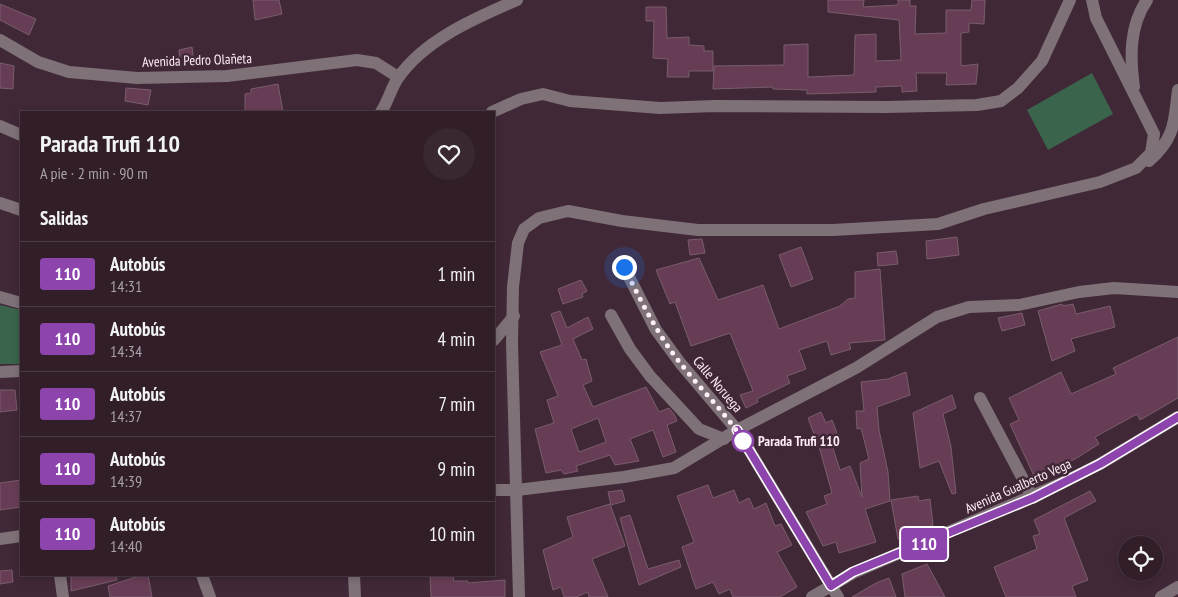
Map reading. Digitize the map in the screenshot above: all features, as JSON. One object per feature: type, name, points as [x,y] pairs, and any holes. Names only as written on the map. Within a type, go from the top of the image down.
[{"type":"street","points":[[381,111],[398,77],[424,50],[478,17],[518,0]]},
{"type":"street","points":[[494,111],[522,99],[543,94],[570,101],[660,108],[715,106],[895,107],[977,105],[1001,101],[1018,88],[1042,61],[1070,0]]},
{"type":"street","points":[[1092,0],[1096,18],[1154,134],[1151,153],[1136,168]]},
{"type":"street","points":[[1136,100],[1130,57],[1134,28],[1147,0]]},
{"type":"street","name":"Avenida Pedro Olañeta","points":[[0,40],[38,62],[69,72],[137,78],[227,76],[357,60],[376,63],[398,77]]},
{"type":"street","points":[[519,597],[512,343],[514,316],[513,287],[518,243],[524,229],[538,218],[568,211],[622,221],[698,230],[898,228],[938,224],[984,209],[1100,182],[1149,161],[1165,147],[1173,129],[1178,90]]},
{"type":"street","points":[[0,126],[20,135]]},
{"type":"street","points":[[0,203],[20,210]]},
{"type":"street","name":"Calle Noruega","points":[[624,267],[656,330],[681,364],[737,430],[834,592]]},
{"type":"street","points":[[495,490],[517,490],[624,477],[674,468],[737,430],[856,368],[937,317],[969,307],[1019,305],[1079,292],[1114,288],[1178,292]]},
{"type":"street","points":[[0,297],[20,303]]},
{"type":"street","points":[[611,315],[630,349],[650,376],[699,429],[724,439]]},
{"type":"street","points":[[495,339],[514,316]]},
{"type":"street","points":[[0,372],[20,371]]},
{"type":"street","points":[[980,398],[1033,498]]},
{"type":"street","name":"Avenida Gualberto Vega","points":[[812,597],[834,592],[853,572],[1033,498],[1100,464],[1178,417]]},
{"type":"street","points":[[0,539],[20,536]]},
{"type":"street","points":[[60,576],[63,597]]},
{"type":"street","points":[[202,576],[210,597]]},
{"type":"street","points":[[354,576],[355,597]]},
{"type":"street","points":[[1161,597],[1178,587]]},
{"type":"green space","points":[[1092,73],[1113,114],[1048,150],[1027,110]]},
{"type":"green space","points":[[0,305],[20,310],[20,364],[0,364]]},
{"type":"building","points":[[253,0],[279,0],[282,14],[255,20]]},
{"type":"building","points":[[828,0],[864,0],[863,7],[898,5],[898,0],[910,0],[910,6],[916,6],[915,34],[946,33],[946,10],[971,10],[972,0],[985,0],[984,24],[969,23],[969,32],[961,33],[961,66],[978,64],[976,84],[946,85],[947,73],[916,73],[917,91],[902,92],[902,86],[876,87],[876,92],[807,94],[807,90],[773,89],[773,87],[713,89],[714,66],[784,65],[784,45],[808,44],[808,77],[854,75],[855,35],[876,34],[876,61],[901,60],[899,20],[828,12]]},
{"type":"building","points":[[0,4],[36,19],[29,35],[0,20]]},
{"type":"building","points":[[646,7],[666,7],[667,38],[689,37],[689,45],[704,46],[704,51],[713,51],[713,71],[689,71],[689,77],[667,77],[668,59],[653,58],[654,21],[646,21]]},
{"type":"building","points":[[192,47],[194,62],[180,64],[179,50]]},
{"type":"building","points":[[0,63],[14,66],[13,89],[0,88]]},
{"type":"building","points":[[278,84],[283,111],[245,111],[245,94],[251,93],[251,89]]},
{"type":"building","points":[[126,88],[151,90],[148,105],[125,101]]},
{"type":"building","points":[[957,237],[959,255],[927,259],[926,241]]},
{"type":"building","points":[[702,239],[705,253],[690,255],[688,240]]},
{"type":"building","points":[[801,247],[813,279],[791,287],[779,255]]},
{"type":"building","points":[[896,251],[898,264],[878,266],[877,253]]},
{"type":"building","points":[[699,258],[718,300],[763,285],[779,329],[840,306],[848,299],[855,298],[855,272],[880,269],[885,340],[849,343],[851,349],[831,355],[827,341],[799,350],[806,369],[787,376],[790,383],[757,399],[758,402],[746,408],[740,395],[753,391],[730,333],[691,346],[675,302],[670,304],[656,270]]},
{"type":"building","points":[[581,280],[587,291],[582,294],[583,297],[563,304],[558,289]]},
{"type":"building","points":[[1062,304],[1063,306],[1073,304],[1076,314],[1110,306],[1115,327],[1071,339],[1075,351],[1052,361],[1038,311]]},
{"type":"building","points":[[560,311],[567,328],[588,317],[593,329],[573,339],[582,360],[586,359],[592,381],[583,385],[593,407],[646,387],[659,412],[669,408],[674,414],[677,421],[667,425],[676,452],[663,457],[653,430],[630,439],[639,461],[615,465],[610,455],[576,466],[578,471],[564,474],[561,470],[546,473],[535,429],[554,423],[547,400],[558,396],[540,352],[562,345],[551,314]],"holes":[[[598,418],[606,442],[579,452],[571,429]]]},
{"type":"building","points":[[1022,313],[1025,325],[1002,331],[998,318]]},
{"type":"building","points":[[1178,337],[1178,398],[1140,420],[1137,414],[1095,437],[1099,444],[1075,459],[1035,478],[1010,424],[1019,420],[1009,398],[1061,372],[1071,394],[1116,374],[1113,368]]},
{"type":"building","points":[[906,372],[910,395],[877,407],[879,430],[888,472],[890,501],[865,509],[876,542],[839,553],[836,542],[823,546],[806,512],[827,504],[824,496],[832,493],[820,450],[808,418],[821,412],[826,423],[832,420],[838,436],[830,439],[840,470],[850,466],[862,497],[860,463],[869,459],[861,428],[857,429],[856,411],[864,411],[861,382],[888,379]]},
{"type":"building","points":[[0,390],[15,390],[17,410],[0,412]]},
{"type":"building","points":[[952,395],[956,408],[943,414],[951,447],[956,493],[952,494],[939,461],[920,468],[913,413]]},
{"type":"building","points":[[20,480],[20,507],[0,510],[0,483]]},
{"type":"building","points":[[708,485],[713,498],[734,490],[739,503],[749,498],[754,509],[766,503],[775,526],[781,524],[792,545],[777,552],[797,587],[780,597],[733,597],[730,589],[719,594],[713,582],[696,589],[682,547],[694,542],[677,496]]},
{"type":"building","points":[[622,490],[625,501],[611,505],[608,492]]},
{"type":"building","points":[[1090,491],[1096,501],[1064,518],[1088,580],[1072,586],[1076,597],[1006,597],[994,567],[1037,549],[1033,536],[1040,534],[1034,520]]},
{"type":"building","points":[[918,496],[919,501],[930,499],[933,525],[898,539],[891,500]]},
{"type":"building","points":[[610,504],[625,546],[592,559],[608,597],[589,597],[588,592],[576,597],[564,597],[561,587],[553,590],[543,550],[573,537],[567,517]]},
{"type":"building","points":[[630,515],[648,569],[679,560],[681,567],[639,585],[620,518]]},
{"type":"building","points":[[927,564],[945,597],[905,597],[902,574]]},
{"type":"building","points":[[12,570],[13,582],[0,584],[0,571]]},
{"type":"building","points":[[116,576],[117,580],[71,591],[71,577]]},
{"type":"building","points":[[139,576],[148,576],[152,597],[110,597],[108,586]]},
{"type":"building","points":[[430,576],[454,576],[453,581],[468,581],[468,583],[505,580],[505,597],[431,597]]},
{"type":"building","points":[[889,578],[896,597],[852,597],[876,583]]},
{"type":"bus line","name":"110","points":[[737,430],[831,586],[853,572],[1033,498],[1062,484],[1100,464],[1178,417]]},
{"type":"place","name":"Parada Trufi 110","points":[[743,441]]},
{"type":"route","points":[[624,267],[656,330],[681,364],[737,430],[746,445],[743,441]]}]
